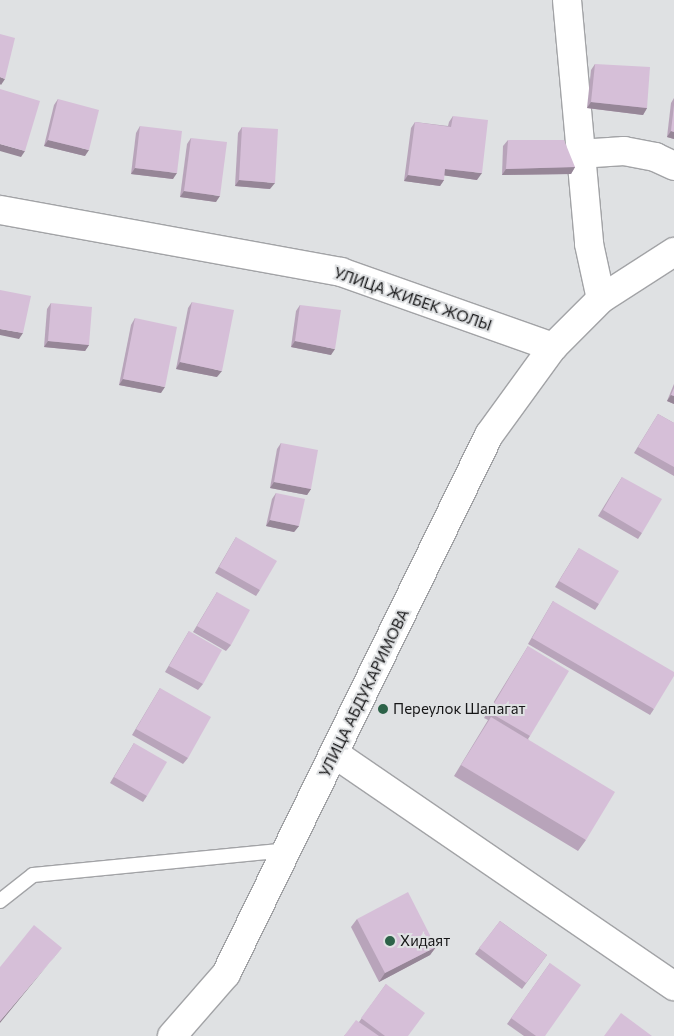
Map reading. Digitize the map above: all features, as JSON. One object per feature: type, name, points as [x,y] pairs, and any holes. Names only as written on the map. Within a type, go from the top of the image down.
[{"type":"street","points":[[567,0],[579,154],[589,244],[601,299]]},
{"type":"street","points":[[579,154],[624,151],[655,157],[674,166]]},
{"type":"street","name":"УЛИЦА ЖИБЕК ЖОЛЫ","points":[[0,210],[341,272],[553,347]]},
{"type":"street","points":[[553,347],[601,299],[674,252]]},
{"type":"street","name":"УЛИЦА АБДУКАРИМОВА","points":[[172,1036],[226,974],[489,436],[553,347]]},
{"type":"street","points":[[335,754],[674,986]]},
{"type":"lane","points":[[0,901],[33,875],[287,850]]},
{"type":"building","points":[[0,34],[15,38],[5,79],[0,77]]},
{"type":"building","points":[[595,64],[650,67],[647,108],[591,102]]},
{"type":"building","points":[[0,89],[40,101],[25,151],[0,144]]},
{"type":"building","points":[[58,99],[99,110],[89,150],[48,140]]},
{"type":"building","points":[[674,105],[674,132],[671,131]]},
{"type":"building","points":[[453,116],[488,120],[482,173],[445,169],[444,180],[408,175],[415,122],[451,127]]},
{"type":"building","points":[[140,126],[182,131],[177,173],[135,168]]},
{"type":"building","points":[[242,127],[278,129],[275,183],[239,180]]},
{"type":"building","points":[[191,138],[227,142],[220,196],[184,191]]},
{"type":"building","points":[[508,140],[564,140],[575,167],[506,169]]},
{"type":"building","points":[[0,290],[31,296],[23,333],[0,329]]},
{"type":"building","points":[[192,302],[234,310],[222,371],[180,362]]},
{"type":"building","points":[[51,303],[92,307],[89,345],[48,341]]},
{"type":"building","points":[[300,305],[341,310],[335,349],[295,341]]},
{"type":"building","points":[[135,318],[177,327],[165,387],[123,379]]},
{"type":"building","points":[[658,414],[674,423],[674,467],[638,447]]},
{"type":"building","points":[[281,443],[318,450],[311,489],[274,482]]},
{"type":"building","points":[[622,477],[662,499],[642,533],[603,510]]},
{"type":"building","points":[[276,493],[305,499],[299,526],[270,520]]},
{"type":"building","points":[[236,537],[277,561],[260,590],[219,567]]},
{"type":"building","points":[[579,548],[619,571],[599,604],[559,581]]},
{"type":"building","points":[[217,592],[250,610],[231,645],[197,626]]},
{"type":"building","points":[[553,601],[674,672],[674,676],[654,709],[532,638]]},
{"type":"building","points":[[189,631],[222,650],[203,684],[169,666]]},
{"type":"building","points":[[528,646],[569,671],[530,736],[489,712]]},
{"type":"building","points":[[160,688],[211,717],[188,758],[136,729]]},
{"type":"building","points":[[491,717],[615,792],[586,840],[461,765]]},
{"type":"building","points":[[134,743],[167,762],[147,796],[114,777]]},
{"type":"building","name":"Хидаят","points":[[408,892],[436,947],[385,973],[357,919]]},
{"type":"building","points":[[500,921],[547,955],[526,983],[479,948]]},
{"type":"building","points":[[34,925],[62,948],[0,1021],[0,967]]},
{"type":"building","points":[[550,963],[581,985],[545,1036],[536,1036],[511,1018]]},
{"type":"building","points":[[386,984],[425,1013],[408,1036],[385,1036],[361,1018]]},
{"type":"building","points":[[621,1013],[652,1036],[604,1036]]},
{"type":"building","points":[[356,1020],[379,1036],[344,1036]]},
{"type":"place","name":"Переулок Шапагат","points":[[383,709]]},
{"type":"place","name":"Хидаят","points":[[390,941]]}]
